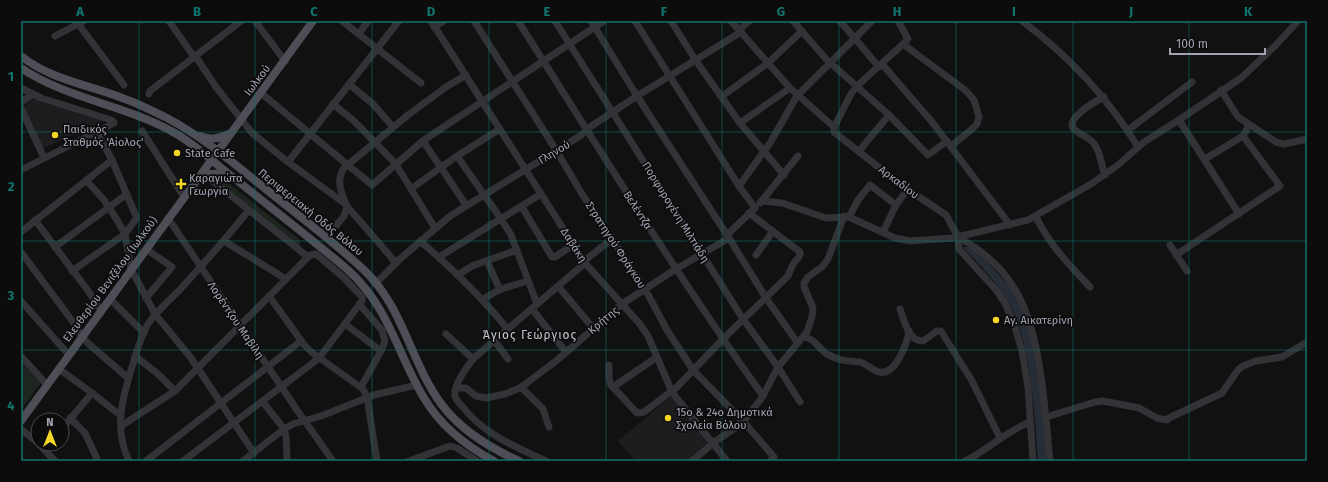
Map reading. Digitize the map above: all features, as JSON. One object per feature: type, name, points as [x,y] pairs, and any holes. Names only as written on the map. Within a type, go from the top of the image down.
[{"type":"main road","name":"Ιωλκού","points":[[217,151],[285,61],[313,21]]},
{"type":"main road","name":"Περιφερειακή Οδός Βόλου","points":[[21,56],[54,75],[124,98],[185,128],[217,151],[341,250],[376,284],[394,310],[432,390],[442,405],[456,421],[482,442],[518,461]]},
{"type":"main road","name":"Περιφερειακή Οδός Βόλου","points":[[21,68],[36,78],[58,88],[131,112],[174,132],[349,271],[370,293],[382,311],[417,385],[431,409],[466,444],[494,461]]},
{"type":"main road","points":[[196,135],[207,139],[216,139],[230,134]]},
{"type":"main road","name":"Ελευθερίου Βενιζέλου (Ιωλκού)","points":[[21,421],[217,151]]},
{"type":"main road","points":[[196,180],[205,175],[214,173],[223,175],[245,187]]},
{"type":"street","points":[[169,21],[194,57],[252,133],[347,206],[396,264]]},
{"type":"street","points":[[149,94],[150,91],[241,21]]},
{"type":"street","points":[[255,21],[285,61]]},
{"type":"street","points":[[342,21],[421,83]]},
{"type":"street","points":[[359,34],[368,21]]},
{"type":"street","points":[[432,24],[444,21]]},
{"type":"street","name":"Στρατηγού Φράγκου","points":[[474,21],[513,80],[582,194],[645,289],[667,330],[693,370],[743,421],[772,459]]},
{"type":"street","name":"Βελέντζα","points":[[518,21],[676,269],[723,339],[764,396]]},
{"type":"street","name":"Πορφυρογένη Μιλτιάδη","points":[[555,21],[743,319],[778,367],[800,402]]},
{"type":"street","points":[[261,93],[370,185],[376,182],[395,163],[423,141],[569,43],[593,24],[604,21]]},
{"type":"street","points":[[609,365],[609,379],[613,387],[635,412],[640,414],[672,392],[743,319],[788,276],[794,262],[800,255],[798,249],[773,231],[752,210],[739,186],[635,21]]},
{"type":"street","name":"Αρκαδίου","points":[[731,21],[797,96],[858,151],[908,189],[946,215],[958,237],[959,249],[997,291],[1010,312],[1022,351],[1028,387],[1033,461]]},
{"type":"street","name":"Γληνού","points":[[376,284],[420,241],[466,205],[580,136],[637,96],[696,61],[740,31],[749,21]]},
{"type":"street","points":[[793,21],[830,63],[889,115],[928,155],[977,124],[979,117],[974,100],[965,90],[903,44]]},
{"type":"street","points":[[840,21],[909,94],[949,143],[1010,224]]},
{"type":"street","points":[[739,186],[764,151],[797,96],[872,21]]},
{"type":"street","points":[[834,129],[851,94],[857,86],[908,39],[898,21]]},
{"type":"street","points":[[1022,21],[1034,30],[1084,76],[1104,97],[1128,130],[1138,147]]},
{"type":"street","points":[[762,201],[782,204],[826,218],[847,217],[895,238],[910,240],[940,240],[958,237],[1036,217],[1105,175],[1148,139],[1241,78],[1298,21]]},
{"type":"street","points":[[55,36],[80,22],[124,86]]},
{"type":"street","points":[[288,162],[397,22]]},
{"type":"street","points":[[674,22],[696,61],[721,97],[740,123],[784,175]]},
{"type":"street","name":"Δαβάκη","points":[[432,24],[466,75],[584,262],[643,328],[672,392],[727,461]]},
{"type":"street","points":[[593,24],[637,96],[728,236],[766,298],[800,340]]},
{"type":"street","points":[[721,97],[768,63],[802,31]]},
{"type":"street","points":[[334,228],[344,216],[347,206],[339,182],[341,172],[347,165],[446,86],[466,75]]},
{"type":"street","points":[[1128,130],[1192,82]]},
{"type":"street","points":[[348,84],[373,104],[393,127]]},
{"type":"street","points":[[21,88],[32,95],[108,119],[114,123],[21,170]]},
{"type":"street","points":[[740,123],[790,88]]},
{"type":"street","points":[[1221,90],[1236,114],[1249,126],[1280,144],[1307,139]]},
{"type":"street","points":[[21,102],[32,95]]},
{"type":"street","points":[[1104,97],[1081,112],[1073,121],[1072,125],[1074,129],[1088,138],[1095,145],[1100,155],[1105,175]]},
{"type":"street","points":[[333,104],[350,117],[395,163],[412,188],[435,228]]},
{"type":"street","points":[[21,108],[44,158]]},
{"type":"street","points":[[858,151],[889,115]]},
{"type":"street","points":[[1179,120],[1240,214]]},
{"type":"street","points":[[1205,159],[1243,136],[1249,126]]},
{"type":"street","points":[[412,188],[457,156],[500,129]]},
{"type":"street","points":[[142,131],[184,197]]},
{"type":"street","points":[[72,271],[124,234],[136,219],[112,160],[97,132]]},
{"type":"street","points":[[1176,255],[1240,214],[1280,186],[1243,136]]},
{"type":"street","points":[[423,141],[466,205]]},
{"type":"street","points":[[457,156],[501,219],[510,235],[528,281],[535,307],[566,352]]},
{"type":"street","name":"Κρήτης","points":[[457,388],[466,388],[476,396],[486,398],[505,394],[521,387],[566,352],[622,304],[728,236],[762,201],[798,156]]},
{"type":"street","points":[[21,232],[112,160]]},
{"type":"street","points":[[205,175],[248,211],[310,256],[319,257],[339,274],[361,301],[383,332],[385,341],[361,387]]},
{"type":"street","points":[[86,180],[109,208],[124,234],[131,269],[146,298],[156,314],[180,343],[254,452]]},
{"type":"street","points":[[695,460],[713,443],[743,421],[764,396],[778,367],[808,330],[813,310],[812,304],[804,287],[804,282],[828,260],[847,217],[858,200],[870,185],[896,205]]},
{"type":"street","points":[[882,232],[896,205],[908,189]]},
{"type":"street","points":[[55,247],[127,194]]},
{"type":"street","points":[[440,257],[541,194]]},
{"type":"street","points":[[522,207],[553,258],[573,245]]},
{"type":"street","points":[[128,461],[124,450],[121,426],[121,403],[135,356],[144,333],[156,314],[201,267],[248,211]]},
{"type":"street","points":[[1036,217],[1050,242],[1090,287]]},
{"type":"street","name":"Λορέντζου Μαβίλη","points":[[168,218],[267,366],[333,461]]},
{"type":"street","points":[[35,220],[101,311]]},
{"type":"street","points":[[756,255],[773,231]]},
{"type":"street","points":[[958,237],[978,249],[1004,274],[1019,296],[1027,315],[1034,336],[1042,383],[1050,461]]},
{"type":"street","points":[[546,461],[482,428],[459,403],[455,396],[457,388],[463,374],[473,359],[507,328],[535,307],[584,262],[612,239]]},
{"type":"street","points":[[224,241],[286,279]]},
{"type":"street","points":[[420,241],[440,257],[483,300],[507,328]]},
{"type":"street","points":[[1170,246],[1187,271]]},
{"type":"street","points":[[146,249],[172,267],[146,298]]},
{"type":"street","points":[[458,275],[468,268],[517,250]]},
{"type":"street","points":[[21,252],[76,326],[82,337],[128,378]]},
{"type":"street","points":[[121,426],[175,391],[310,256]]},
{"type":"street","points":[[487,261],[500,290]]},
{"type":"street","points":[[483,300],[510,285],[528,281]]},
{"type":"street","points":[[558,286],[593,328]]},
{"type":"street","points":[[269,296],[301,341],[319,358],[361,387],[367,397],[377,461]]},
{"type":"street","points":[[110,298],[144,333]]},
{"type":"street","points":[[21,301],[69,355]]},
{"type":"street","points":[[183,461],[282,388],[319,358],[361,301]]},
{"type":"street","points":[[900,309],[912,337],[920,342],[927,340],[937,331],[941,331],[972,381],[1000,438]]},
{"type":"street","points":[[344,324],[381,351]]},
{"type":"street","points":[[800,340],[811,340],[825,352],[842,361],[865,364],[878,372],[882,372],[893,366],[899,360],[909,331]]},
{"type":"street","points":[[446,334],[473,359]]},
{"type":"street","points":[[494,340],[508,359]]},
{"type":"street","points":[[146,461],[301,341]]},
{"type":"street","points":[[1046,417],[1094,402],[1103,401],[1139,408],[1155,418],[1167,420],[1222,394],[1238,370],[1243,366],[1256,361],[1282,357],[1307,342]]},
{"type":"street","points":[[21,356],[47,385]]},
{"type":"street","points":[[135,356],[158,374],[175,391]]},
{"type":"street","points":[[613,387],[657,358]]},
{"type":"street","points":[[59,369],[92,392],[120,415]]},
{"type":"street","points":[[243,461],[284,429],[367,397],[417,385]]},
{"type":"street","points":[[521,387],[542,409],[549,427]]},
{"type":"street","points":[[92,392],[70,418],[85,433],[98,461]]},
{"type":"street","points":[[263,402],[284,429],[286,436],[287,461]]},
{"type":"street","points":[[965,461],[981,453],[1000,438],[1030,422]]},
{"type":"street","points":[[21,429],[30,436]]},
{"type":"street","points":[[409,461],[419,459],[450,446],[455,447],[477,461]]},
{"type":"street","points":[[50,452],[55,461]]},
{"type":"shaded area","name":"Παιδικός Σταθμός 'Αίολος'","points":[[34,99],[47,104],[81,112],[104,121],[42,149],[23,107]]},
{"type":"shaded area","points":[[215,177],[227,182],[299,239],[300,245],[299,246],[214,178]]},
{"type":"shaded area","points":[[963,247],[974,247],[1016,295],[1031,335],[1041,398],[1047,461],[1038,461],[1031,380],[1023,339],[1017,320],[1009,303],[999,288]]},
{"type":"shaded area","points":[[21,362],[41,383],[21,410]]},
{"type":"shaded area","name":"15ο & 24ο Δημοτικά Σχολεία Βόλου","points":[[672,396],[709,441],[686,461],[636,461],[618,441]]},
{"type":"place","name":"Παιδικός Σταθμός 'Αίολος'","points":[[55,135]]},
{"type":"place","name":"State Cafe","points":[[177,153]]},
{"type":"place","name":"Καραγιώτα Γεωργία","points":[[181,184]]},
{"type":"place","name":"Αγ. Αικατερίνη","points":[[996,320]]},
{"type":"place","name":"15ο & 24ο Δημοτικά Σχολεία Βόλου","points":[[668,418]]},
{"type":"district","name":"Άγιος Γεώργιος","points":[[530,335]]}]
